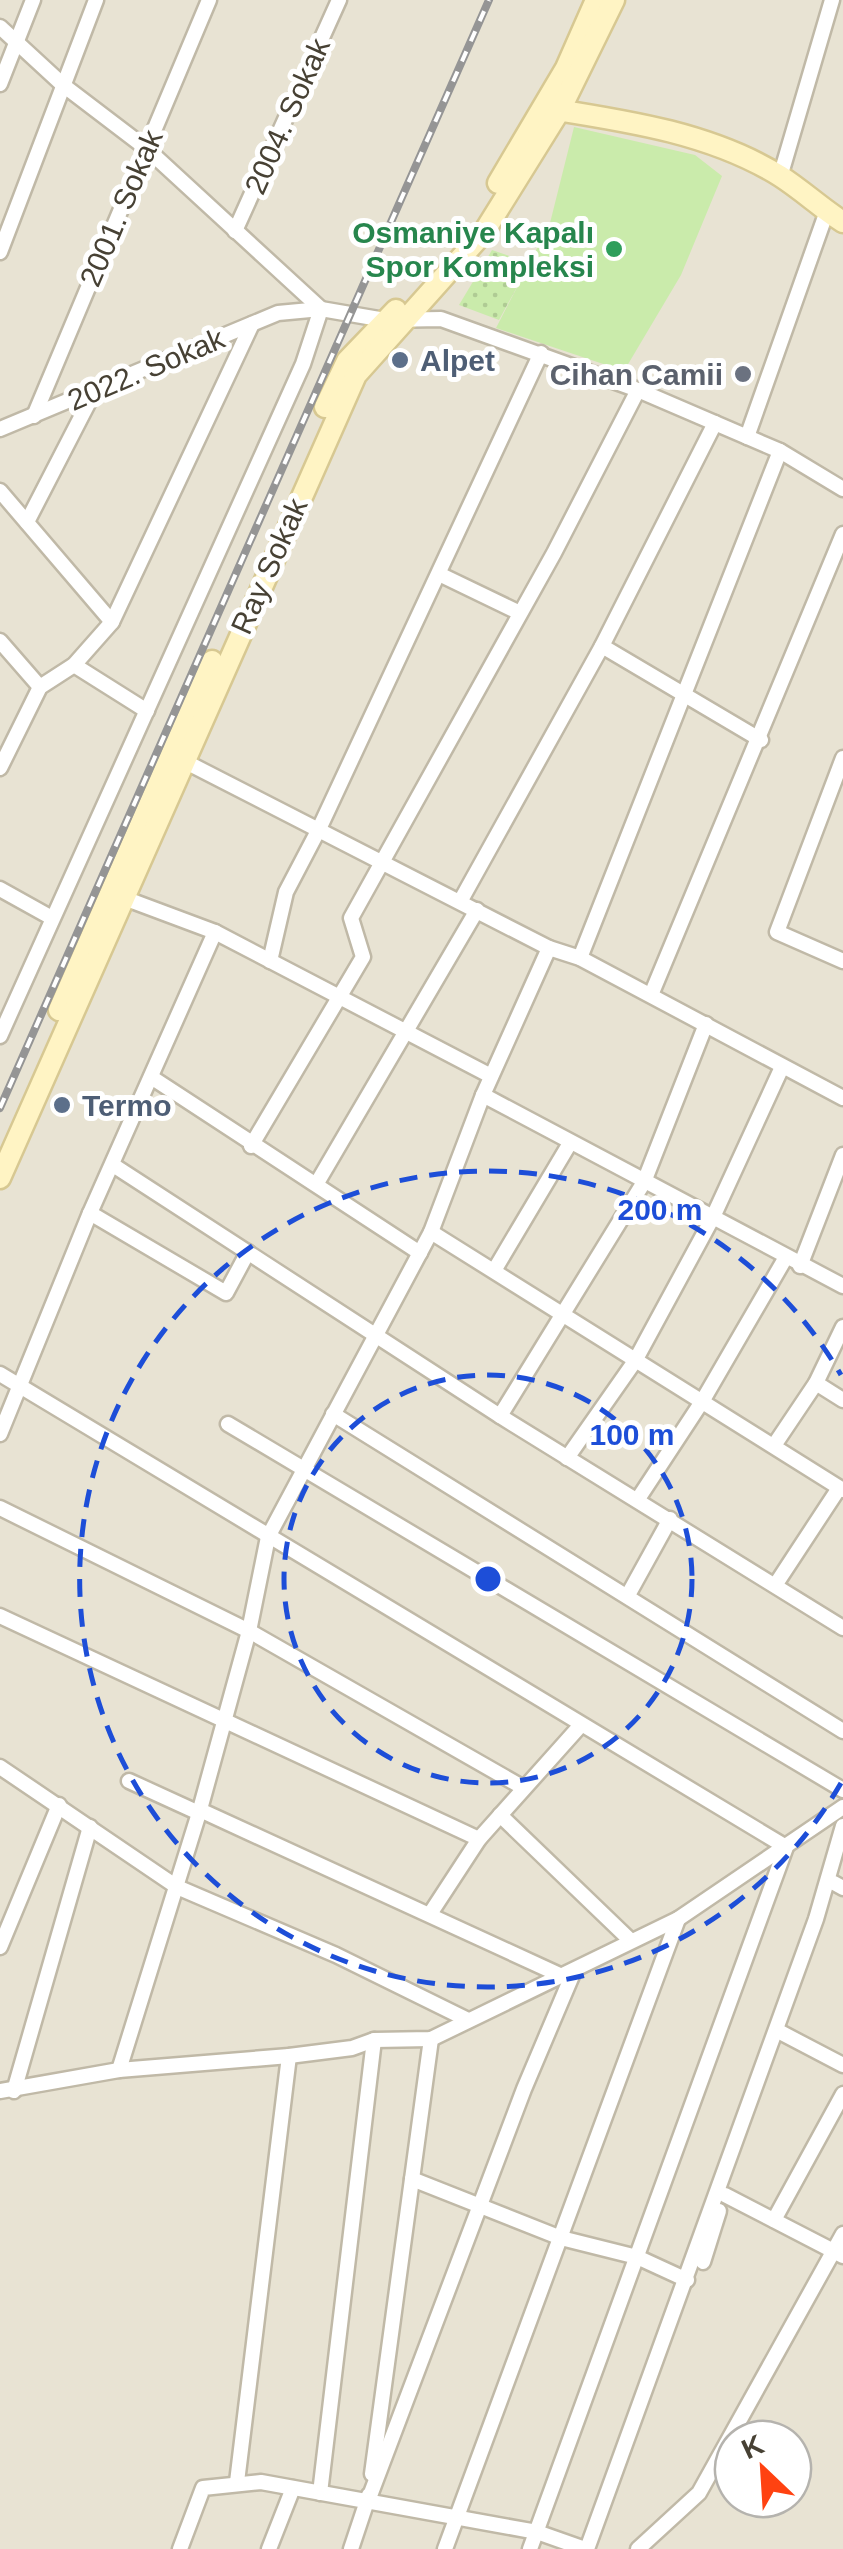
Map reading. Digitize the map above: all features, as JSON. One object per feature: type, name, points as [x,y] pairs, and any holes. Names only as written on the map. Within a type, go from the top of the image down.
[{"type":"street","points":[[0,84],[33,0]]},
{"type":"street","points":[[0,252],[96,0]]},
{"type":"street","name":"2001. Sokak","points":[[34,416],[209,0]]},
{"type":"street","name":"2004. Sokak","points":[[235,231],[339,0]]},
{"type":"street","points":[[596,0],[552,109],[687,136],[780,177],[835,217],[747,437]]},
{"type":"street","name":"Ray Sokak","points":[[0,1178],[347,392],[394,320],[471,248],[614,0]]},
{"type":"street","points":[[780,177],[832,0]]},
{"type":"street","points":[[0,27],[63,85],[147,149],[322,309],[394,320],[441,319],[541,353],[747,437],[843,488]]},
{"type":"street","points":[[0,1036],[302,364],[322,309]]},
{"type":"street","name":"2022. Sokak","points":[[0,429],[278,313],[322,309]]},
{"type":"street","points":[[0,1146],[340,375],[356,349],[394,320]]},
{"type":"street","points":[[0,768],[40,687],[74,664],[112,622],[252,324]]},
{"type":"street","points":[[270,960],[286,892],[320,829],[541,353]]},
{"type":"street","points":[[27,522],[96,390]]},
{"type":"street","points":[[250,1146],[363,957],[351,918],[554,553],[638,390]]},
{"type":"street","points":[[460,900],[602,646],[714,423]]},
{"type":"street","points":[[580,958],[780,452]]},
{"type":"street","points":[[0,490],[112,622]]},
{"type":"street","points":[[651,995],[761,740],[843,534]]},
{"type":"street","points":[[438,574],[518,612]]},
{"type":"street","points":[[0,641],[40,687]]},
{"type":"street","points":[[602,646],[761,740]]},
{"type":"street","points":[[74,664],[147,710]]},
{"type":"street","points":[[843,758],[777,932],[843,961]]},
{"type":"street","points":[[184,761],[549,948],[580,958],[843,1098]]},
{"type":"street","points":[[0,889],[52,918]]},
{"type":"street","points":[[124,898],[215,932],[491,1076]]},
{"type":"street","points":[[316,1183],[477,910]]},
{"type":"street","points":[[0,1434],[90,1214],[215,932]]},
{"type":"street","points":[[119,2070],[200,1811],[249,1631],[268,1538],[431,1232],[482,1095],[549,948]]},
{"type":"street","points":[[500,1416],[644,1182],[706,1024]]},
{"type":"street","points":[[568,1458],[635,1360],[712,1217],[782,1067]]},
{"type":"street","points":[[151,1078],[420,1254]]},
{"type":"street","points":[[482,1095],[843,1286]]},
{"type":"street","points":[[495,1269],[570,1143]]},
{"type":"street","points":[[800,1266],[843,1156]]},
{"type":"street","points":[[113,1165],[500,1416],[843,1628]]},
{"type":"street","points":[[90,1214],[226,1293],[248,1252]]},
{"type":"street","points":[[431,1232],[775,1444],[841,1489],[776,1584]]},
{"type":"street","points":[[638,1500],[703,1400],[786,1257]]},
{"type":"street","points":[[775,1444],[816,1383],[843,1328]]},
{"type":"street","points":[[0,1374],[786,1847]]},
{"type":"street","points":[[816,1383],[843,1400]]},
{"type":"street","points":[[333,1414],[843,1731]]},
{"type":"street","points":[[228,1424],[843,1790]]},
{"type":"street","points":[[0,1508],[249,1631],[522,1787]]},
{"type":"street","points":[[628,1596],[670,1520]]},
{"type":"street","points":[[0,1616],[479,1839]]},
{"type":"street","points":[[430,1914],[479,1839],[580,1726]]},
{"type":"street","points":[[0,1766],[177,1886],[336,1955],[466,2019]]},
{"type":"street","points":[[129,1782],[568,1973]]},
{"type":"street","points":[[0,1947],[59,1806]]},
{"type":"street","points":[[90,1827],[7,2091],[119,2070],[289,2056],[352,2048],[374,2040],[431,2039],[678,1919],[843,1807]]},
{"type":"street","points":[[500,1815],[630,1940]]},
{"type":"street","points":[[180,2549],[203,2488],[238,2482],[320,2492],[537,2532],[586,2549],[688,2280],[816,1919],[843,1826]]},
{"type":"street","points":[[530,2549],[786,1847]]},
{"type":"street","points":[[596,2549],[780,2032],[839,1885],[843,1849]]},
{"type":"street","points":[[446,2549],[678,1919]]},
{"type":"street","points":[[351,2549],[568,1973]]},
{"type":"street","points":[[780,2032],[843,2065]]},
{"type":"street","points":[[368,2502],[431,2039]]},
{"type":"street","points":[[320,2492],[374,2040]]},
{"type":"street","points":[[238,2482],[289,2056]]},
{"type":"street","points":[[774,2220],[843,2094]]},
{"type":"street","points":[[412,2179],[561,2238],[637,2256],[688,2280]]},
{"type":"street","points":[[724,2195],[839,2254]]},
{"type":"street","points":[[638,2549],[699,2493],[839,2254],[843,2234]]},
{"type":"street","points":[[269,2549],[293,2488]]},
{"type":"shaded area","points":[[0,0],[843,0],[843,2549],[0,2549]]},
{"type":"green space","name":"Osmaniye Kapalı Spor Kompleksi","points":[[574,127],[695,155],[722,176],[681,275],[624,371],[496,328],[550,223]]},
{"type":"green space","points":[[492,250],[530,263],[499,320],[459,305]]},
{"type":"railway","points":[[0,1108],[489,0]]},
{"type":"place","name":"Osmaniye Kapalı Spor Kompleksi","points":[[614,249]]},
{"type":"place","name":"Alpet","points":[[400,360]]},
{"type":"place","name":"Cihan Camii","points":[[743,374]]},
{"type":"place","name":"Termo","points":[[62,1105]]}]
